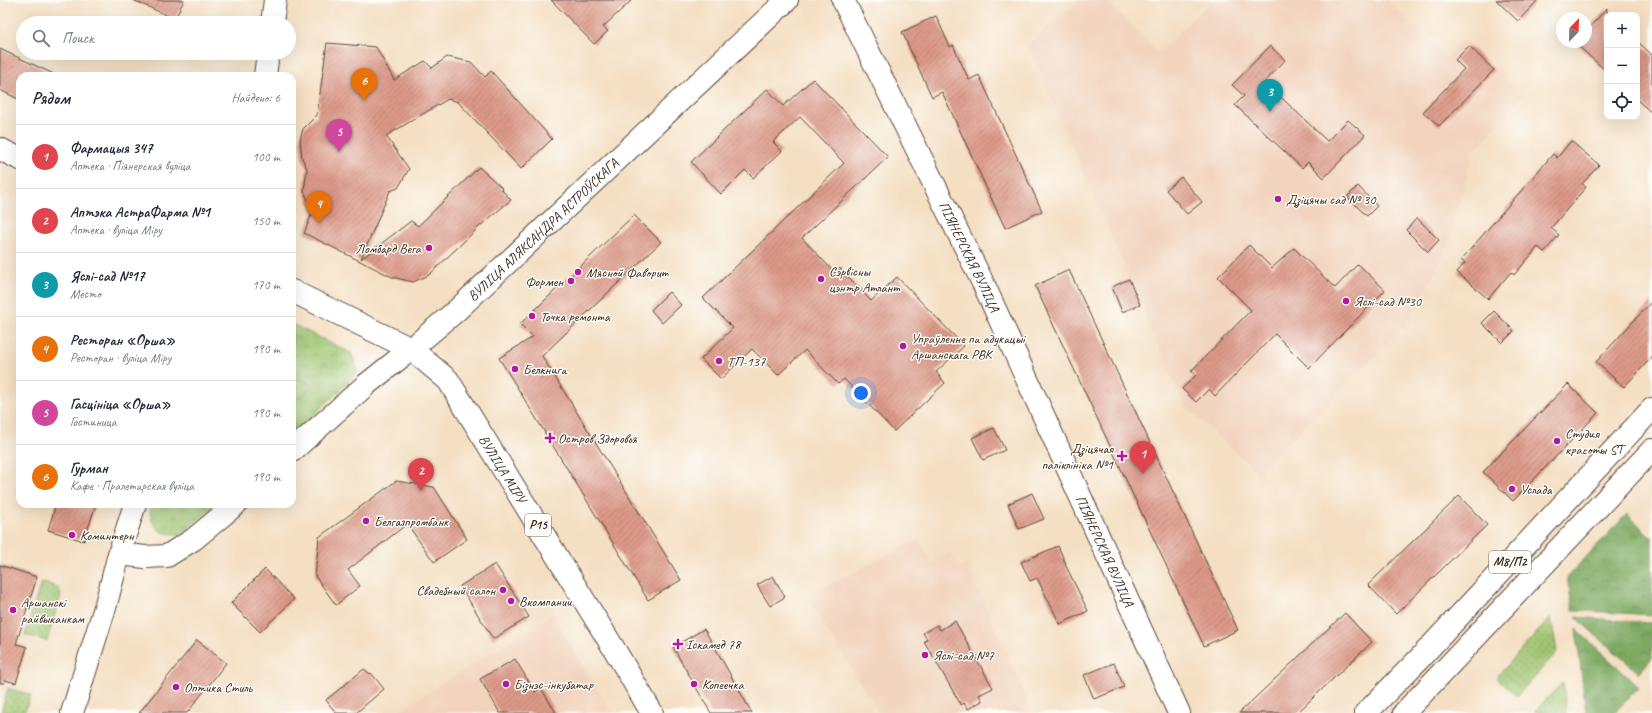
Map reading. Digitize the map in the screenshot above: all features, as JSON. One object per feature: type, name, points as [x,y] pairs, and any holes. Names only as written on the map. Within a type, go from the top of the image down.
[{"type":"street","points":[[273,16],[275,0]]},
{"type":"street","name":"ВУЛІЦА АЛЯКСАНДРА АСТРОЎСКАГА","points":[[296,447],[367,384],[456,311],[788,0]]},
{"type":"street","name":"ПІЯНЕРСКАЯ ВУЛІЦА","points":[[843,0],[988,292],[1179,713]]},
{"type":"street","points":[[266,72],[267,60]]},
{"type":"street","points":[[0,149],[16,157]]},
{"type":"street","name":"ВУЛІЦА МІРУ","points":[[296,293],[411,349],[448,380],[652,713]]},
{"type":"street","name":"М8/П2","points":[[1366,713],[1418,660],[1652,409]]},
{"type":"street","name":"М8/П2","points":[[1404,713],[1652,450]]},
{"type":"street","points":[[72,713],[134,508]]},
{"type":"street","points":[[119,554],[145,558],[167,556],[194,539],[231,508]]},
{"type":"shaded area","name":"Дзіцячы сад № 30","points":[[1081,0],[1107,0],[1158,53],[1212,0],[1387,0],[1447,58],[1464,39],[1523,96],[1473,152],[1448,246],[1410,321],[1258,473],[1184,405],[1028,44]]},
{"type":"shaded area","name":"Яслі-сад №7","points":[[918,540],[932,563],[950,553],[959,568],[967,564],[1033,713],[879,713],[806,596]]},
{"type":"shaded area","points":[[552,614],[612,713],[396,713]]},
{"type":"green space","points":[[296,326],[351,353],[358,371],[349,382],[296,431]]},
{"type":"green space","points":[[296,378],[312,385],[302,396],[296,398]]},
{"type":"green space","points":[[150,508],[212,508],[181,534],[165,533],[157,529],[152,521]]},
{"type":"green space","points":[[1627,514],[1652,538],[1652,615],[1573,610],[1567,577]]},
{"type":"green space","points":[[41,582],[58,587],[61,595],[47,641],[25,635]]},
{"type":"green space","points":[[1551,617],[1557,652],[1517,696],[1496,678]]},
{"type":"green space","points":[[1575,617],[1652,623],[1652,658],[1639,673]]},
{"type":"green space","points":[[1576,629],[1639,687],[1614,713],[1586,713]]},
{"type":"green space","points":[[1563,682],[1566,713],[1534,712]]},
{"type":"green space","points":[[8,688],[31,695],[24,713],[1,713]]},
{"type":"building","points":[[133,0],[184,0],[176,16],[168,16]]},
{"type":"building","points":[[551,0],[632,0],[603,27],[608,31],[594,44]]},
{"type":"building","points":[[1496,0],[1538,0],[1518,21]]},
{"type":"building","points":[[1607,8],[1607,12],[1604,12],[1604,69],[1581,48],[1592,48],[1592,24]]},
{"type":"building","points":[[936,16],[950,47],[953,45],[969,80],[979,75],[1042,211],[1005,228],[942,92],[932,97],[902,32]]},
{"type":"building","points":[[327,43],[376,47],[394,80],[425,61],[432,68],[447,57],[471,62],[485,77],[491,71],[552,139],[521,169],[458,102],[448,99],[386,136],[409,169],[398,188],[390,191],[361,259],[411,221],[418,226],[479,167],[502,188],[501,189],[511,200],[480,226],[429,275],[413,282],[392,277],[304,233],[313,212],[304,191],[307,169],[302,158],[300,139],[303,129],[317,115]]},
{"type":"building","points":[[1640,44],[1652,55],[1652,113],[1640,103]]},
{"type":"building","points":[[1270,46],[1285,60],[1265,82],[1327,141],[1348,120],[1365,135],[1324,178],[1308,162],[1302,168],[1235,105],[1244,96],[1232,85]]},
{"type":"building","points":[[1469,46],[1494,70],[1439,126],[1423,112],[1464,69],[1455,60]]},
{"type":"building","points":[[0,49],[16,56],[16,60],[24,60],[49,72],[16,72],[16,98],[0,90]]},
{"type":"building","points":[[813,79],[888,157],[802,238],[835,273],[840,268],[871,301],[897,277],[964,346],[936,372],[945,383],[894,431],[844,379],[838,384],[805,350],[778,375],[752,349],[721,379],[701,359],[733,328],[703,298],[844,163],[800,117],[773,142],[782,151],[753,178],[745,170],[721,194],[691,162],[767,89],[783,106]]},
{"type":"building","points":[[1571,141],[1599,165],[1582,184],[1586,187],[1551,228],[1559,235],[1544,252],[1538,247],[1514,275],[1511,272],[1488,299],[1457,272],[1465,263],[1461,260],[1553,154],[1557,158]]},
{"type":"building","points":[[1181,177],[1202,202],[1187,214],[1166,190]]},
{"type":"building","points":[[1358,186],[1377,206],[1367,216],[1347,197]]},
{"type":"building","points":[[634,215],[661,242],[542,356],[681,580],[648,600],[499,358],[533,337],[520,324]]},
{"type":"building","points":[[1417,218],[1439,240],[1428,252],[1406,230]]},
{"type":"building","name":"Яслі-сад №30","points":[[1249,245],[1272,268],[1294,248],[1335,288],[1358,264],[1385,290],[1309,368],[1275,334],[1215,396],[1209,389],[1196,402],[1182,389],[1196,375],[1191,371],[1251,310],[1218,277]]},
{"type":"building","points":[[1069,270],[1238,630],[1204,646],[1035,286]]},
{"type":"building","points":[[1129,279],[1140,305],[1122,312],[1112,287]]},
{"type":"building","points":[[669,292],[681,305],[662,323],[651,310]]},
{"type":"building","points":[[1652,301],[1652,357],[1624,387],[1596,362]]},
{"type":"building","points":[[1494,311],[1514,331],[1502,343],[1482,323]]},
{"type":"building","points":[[1568,384],[1598,413],[1513,501],[1483,472]]},
{"type":"building","points":[[994,428],[1005,450],[983,460],[972,438]]},
{"type":"building","points":[[396,481],[434,487],[467,539],[434,562],[407,524],[348,570],[360,586],[336,605],[315,576],[319,537]]},
{"type":"building","points":[[1032,493],[1044,519],[1019,529],[1008,504]]},
{"type":"building","points":[[1459,496],[1487,525],[1396,614],[1368,585]]},
{"type":"building","points":[[55,508],[95,508],[84,541],[48,530]]},
{"type":"building","points":[[1058,546],[1088,611],[1060,624],[1037,578],[1030,581],[1021,562]]},
{"type":"building","points":[[495,564],[529,617],[493,639],[460,586]]},
{"type":"building","name":"Аршанскі райвыканкам","points":[[0,565],[37,577],[16,644],[27,647],[16,683],[5,680],[4,683],[0,683]]},
{"type":"building","points":[[265,569],[294,599],[260,632],[231,603]]},
{"type":"building","points":[[773,576],[785,597],[770,606],[757,585]]},
{"type":"building","points":[[1345,613],[1372,642],[1297,713],[1239,713]]},
{"type":"building","points":[[955,621],[993,688],[979,695],[982,701],[968,709],[964,703],[961,705],[924,641],[927,639],[923,633],[937,625],[940,630]]},
{"type":"building","points":[[704,629],[752,713],[711,713],[694,684],[673,647]]},
{"type":"building","points":[[197,640],[226,663],[187,713],[139,713]]},
{"type":"building","name":"Бізнэс-інкубатар","points":[[515,659],[535,692],[541,688],[556,713],[500,713],[480,679]]},
{"type":"building","points":[[1114,663],[1124,687],[1094,699],[1084,675]]},
{"type":"building","points":[[364,669],[370,674],[371,673],[384,689],[356,713],[336,713],[326,700]]},
{"type":"place","name":"Гурман","points":[[364,101]]},
{"type":"place","name":"Яслі-сад №17","points":[[1270,112]]},
{"type":"place","name":"Гасцініца «Орша»","points":[[339,152]]},
{"type":"place","name":"Дзіцячы сад № 30","points":[[1278,199]]},
{"type":"place","name":"Ресторан «Орша»","points":[[319,224]]},
{"type":"place","name":"Ломбард Вега","points":[[429,248]]},
{"type":"place","name":"Мясной Фаворит","points":[[578,272]]},
{"type":"place","name":"Сэрвісны цэнтр Атлант","points":[[821,279]]},
{"type":"place","name":"Формен","points":[[571,281]]},
{"type":"place","name":"Яслі-сад №30","points":[[1346,301]]},
{"type":"place","name":"Точка ремонта","points":[[532,316]]},
{"type":"place","name":"Упраўленне па адукацыі Аршанскага РВК","points":[[903,346]]},
{"type":"place","name":"ТП-137","points":[[719,361]]},
{"type":"place","name":"Белкнига","points":[[515,369]]},
{"type":"place","name":"Остров Здоровья","points":[[550,438]]},
{"type":"place","name":"Студия красоты ST","points":[[1557,441]]},
{"type":"place","name":"Дзіцячая паліклініка №1","points":[[1122,456]]},
{"type":"place","name":"Фармацыя 347","points":[[1143,474]]},
{"type":"place","name":"Услада","points":[[1512,489]]},
{"type":"place","name":"Аптэка АстраФарма №1","points":[[421,491]]},
{"type":"place","name":"Белгазпромбанк","points":[[366,521]]},
{"type":"place","name":"Коминтерн","points":[[72,535]]},
{"type":"place","name":"Свадебный салон","points":[[503,590]]},
{"type":"place","name":"Вкомпании","points":[[511,601]]},
{"type":"place","name":"Аршанскі райвыканкам","points":[[13,610]]},
{"type":"place","name":"Іскамед 78","points":[[678,644]]},
{"type":"place","name":"Яслі-сад №7","points":[[925,655]]},
{"type":"place","name":"Бізнэс-інкубатар","points":[[506,684]]},
{"type":"place","name":"Копеечка","points":[[694,684]]},
{"type":"place","name":"Оптика Стиль","points":[[176,687]]}]
